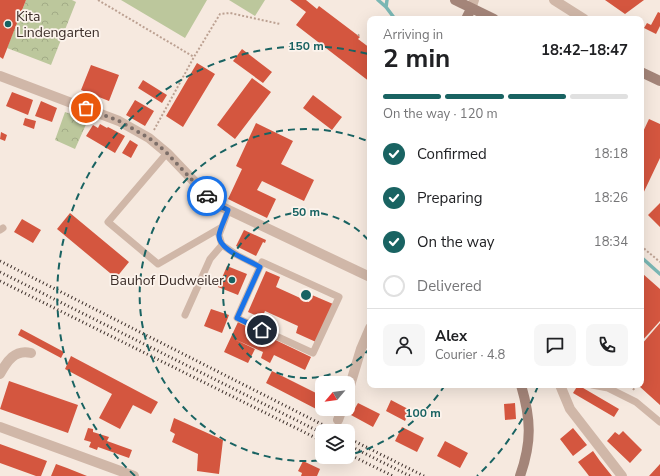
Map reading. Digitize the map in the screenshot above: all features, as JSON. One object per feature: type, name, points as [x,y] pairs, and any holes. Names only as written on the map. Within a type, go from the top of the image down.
[{"type":"street","points":[[455,0],[473,4],[490,16]]},
{"type":"street","points":[[554,0],[579,16]]},
{"type":"street","points":[[467,16],[473,4]]},
{"type":"street","points":[[644,73],[660,81]]},
{"type":"street","points":[[0,76],[114,119],[149,138],[167,153],[210,198],[228,210],[367,276]]},
{"type":"street","points":[[353,376],[367,335]]},
{"type":"street","points":[[0,374],[12,357],[18,352],[31,353]]},
{"type":"street","points":[[520,476],[525,460],[529,426],[527,405],[522,388]]},
{"type":"street","points":[[561,388],[570,409],[622,476]]},
{"type":"street","points":[[338,420],[339,416]]},
{"type":"street","points":[[0,427],[134,476]]},
{"type":"lane","points":[[167,153],[108,222],[158,264],[222,227]]},
{"type":"lane","points":[[228,210],[219,235],[222,245],[260,267]]},
{"type":"lane","points":[[185,315],[210,259],[222,245]]},
{"type":"lane","points":[[262,262],[339,297],[313,353],[237,318],[260,267],[262,262]]},
{"type":"lane","points":[[608,388],[636,402],[660,422]]},
{"type":"path","points":[[98,0],[194,57]]},
{"type":"path","points":[[149,138],[220,14],[230,13],[280,24]]},
{"type":"path","points":[[644,249],[660,262]]},
{"type":"green space","points":[[26,0],[72,0],[76,2],[51,65],[7,48]]},
{"type":"green space","points":[[121,0],[207,0],[185,38]]},
{"type":"green space","points":[[229,0],[265,0],[255,16]]},
{"type":"green space","points":[[65,112],[88,120],[75,149],[55,140]]},
{"type":"building","name":"Kita Lindengarten","points":[[0,0],[26,0],[3,59],[0,57]]},
{"type":"building","points":[[290,0],[306,0],[317,9],[319,6],[360,37],[358,39],[367,46],[367,80],[296,25],[306,12]]},
{"type":"building","points":[[605,0],[644,0],[625,14]]},
{"type":"building","points":[[658,12],[660,13],[660,26],[656,34],[644,28],[647,23],[651,25]]},
{"type":"building","points":[[242,49],[272,72],[263,83],[233,61]]},
{"type":"building","points":[[197,63],[215,74],[183,127],[166,116]]},
{"type":"building","points":[[91,65],[119,75],[109,101],[81,90]]},
{"type":"building","points":[[252,78],[271,92],[235,139],[217,125]]},
{"type":"building","points":[[143,80],[167,95],[162,103],[138,88]]},
{"type":"building","points":[[12,92],[33,100],[28,115],[6,106]]},
{"type":"building","points":[[313,95],[342,117],[332,130],[303,108]]},
{"type":"building","points":[[135,100],[154,111],[145,126],[126,115]]},
{"type":"building","points":[[41,101],[57,108],[52,122],[35,116]]},
{"type":"building","points":[[25,118],[36,121],[34,129],[23,125]]},
{"type":"building","points":[[649,119],[660,124],[660,158],[644,192],[644,130]]},
{"type":"building","points":[[256,123],[293,141],[281,164],[314,180],[304,201],[262,181],[257,190],[276,199],[267,218],[228,199],[242,169],[236,166]]},
{"type":"building","points":[[100,124],[125,136],[115,153],[86,136],[93,125],[98,128]]},
{"type":"building","points":[[1,132],[7,135],[5,141],[0,139]]},
{"type":"building","points":[[130,140],[138,145],[131,158],[122,153]]},
{"type":"building","points":[[660,203],[660,227],[648,215]]},
{"type":"building","points":[[70,213],[129,262],[116,278],[57,229]]},
{"type":"building","points":[[22,219],[41,230],[33,243],[14,232]]},
{"type":"building","points":[[244,230],[266,240],[265,243],[263,242],[256,256],[236,246]]},
{"type":"building","points":[[227,266],[247,274],[238,295],[218,287]]},
{"type":"building","points":[[266,271],[280,277],[276,287],[309,302],[312,295],[333,304],[316,342],[296,333],[298,326],[265,311],[262,318],[248,312]]},
{"type":"building","points":[[644,275],[660,289],[660,321],[644,339]]},
{"type":"building","points":[[211,309],[229,315],[222,333],[204,326]]},
{"type":"building","points":[[238,322],[311,357],[305,370],[274,355],[270,363],[261,358],[263,352],[234,339],[255,349],[248,363],[224,352]]},
{"type":"building","points":[[660,323],[660,405],[641,388],[644,388],[644,342]]},
{"type":"building","points":[[21,329],[64,352],[61,358],[18,335]]},
{"type":"building","points":[[71,356],[158,402],[151,414],[133,405],[120,429],[99,418],[112,394],[65,369]]},
{"type":"building","points":[[272,371],[315,392],[315,408],[266,383]]},
{"type":"building","points":[[9,381],[78,405],[68,433],[0,409]]},
{"type":"building","points":[[576,388],[583,388],[619,409],[614,417],[573,393]]},
{"type":"building","points":[[391,400],[410,410],[405,421],[386,411]]},
{"type":"building","points":[[358,403],[380,414],[373,427],[353,416],[355,416],[355,408]]},
{"type":"building","points":[[515,403],[516,419],[505,420],[504,404]]},
{"type":"building","points":[[174,418],[223,440],[219,474],[197,471],[198,454],[172,442],[175,434],[170,431]]},
{"type":"building","points":[[402,427],[424,438],[417,452],[395,441]]},
{"type":"building","points":[[88,428],[93,429],[93,432],[109,437],[107,441],[132,450],[129,458],[98,447],[97,450],[89,447],[91,442],[84,440]]},
{"type":"building","points":[[573,428],[587,445],[573,456],[560,439]]},
{"type":"building","points":[[623,431],[642,450],[630,463],[607,441],[615,432],[619,435]]},
{"type":"building","points":[[445,441],[468,453],[460,468],[437,456]]},
{"type":"building","points":[[0,444],[47,461],[41,476],[36,476],[0,463]]},
{"type":"building","points":[[593,451],[612,476],[589,476],[578,462]]},
{"type":"building","points":[[303,461],[320,469],[317,476],[301,476],[302,473],[298,471]]},
{"type":"building","points":[[56,464],[67,468],[87,476],[51,476]]},
{"type":"building","points":[[660,464],[660,476],[649,476]]},
{"type":"waterway","points":[[378,0],[393,16]]},
{"type":"waterway","points":[[386,7],[387,0]]},
{"type":"waterway","points":[[644,260],[660,274]]},
{"type":"railway","points":[[0,261],[321,424]]},
{"type":"railway","points":[[0,272],[315,430]]},
{"type":"railway","points":[[0,281],[315,438]]},
{"type":"railway","points":[[355,442],[424,476]]},
{"type":"railway","points":[[355,448],[410,476]]},
{"type":"railway","points":[[355,457],[393,476]]},
{"type":"way so far","points":[[86,108],[119,121],[157,143],[207,196]]},
{"type":"place","name":"Kita Lindengarten","points":[[8,24]]},
{"type":"place","name":"Bauhof Dudweiler","points":[[232,280]]},
{"type":"route","points":[[207,196],[218,205],[228,210],[219,235],[222,245],[260,267],[237,318],[262,330]]}]
